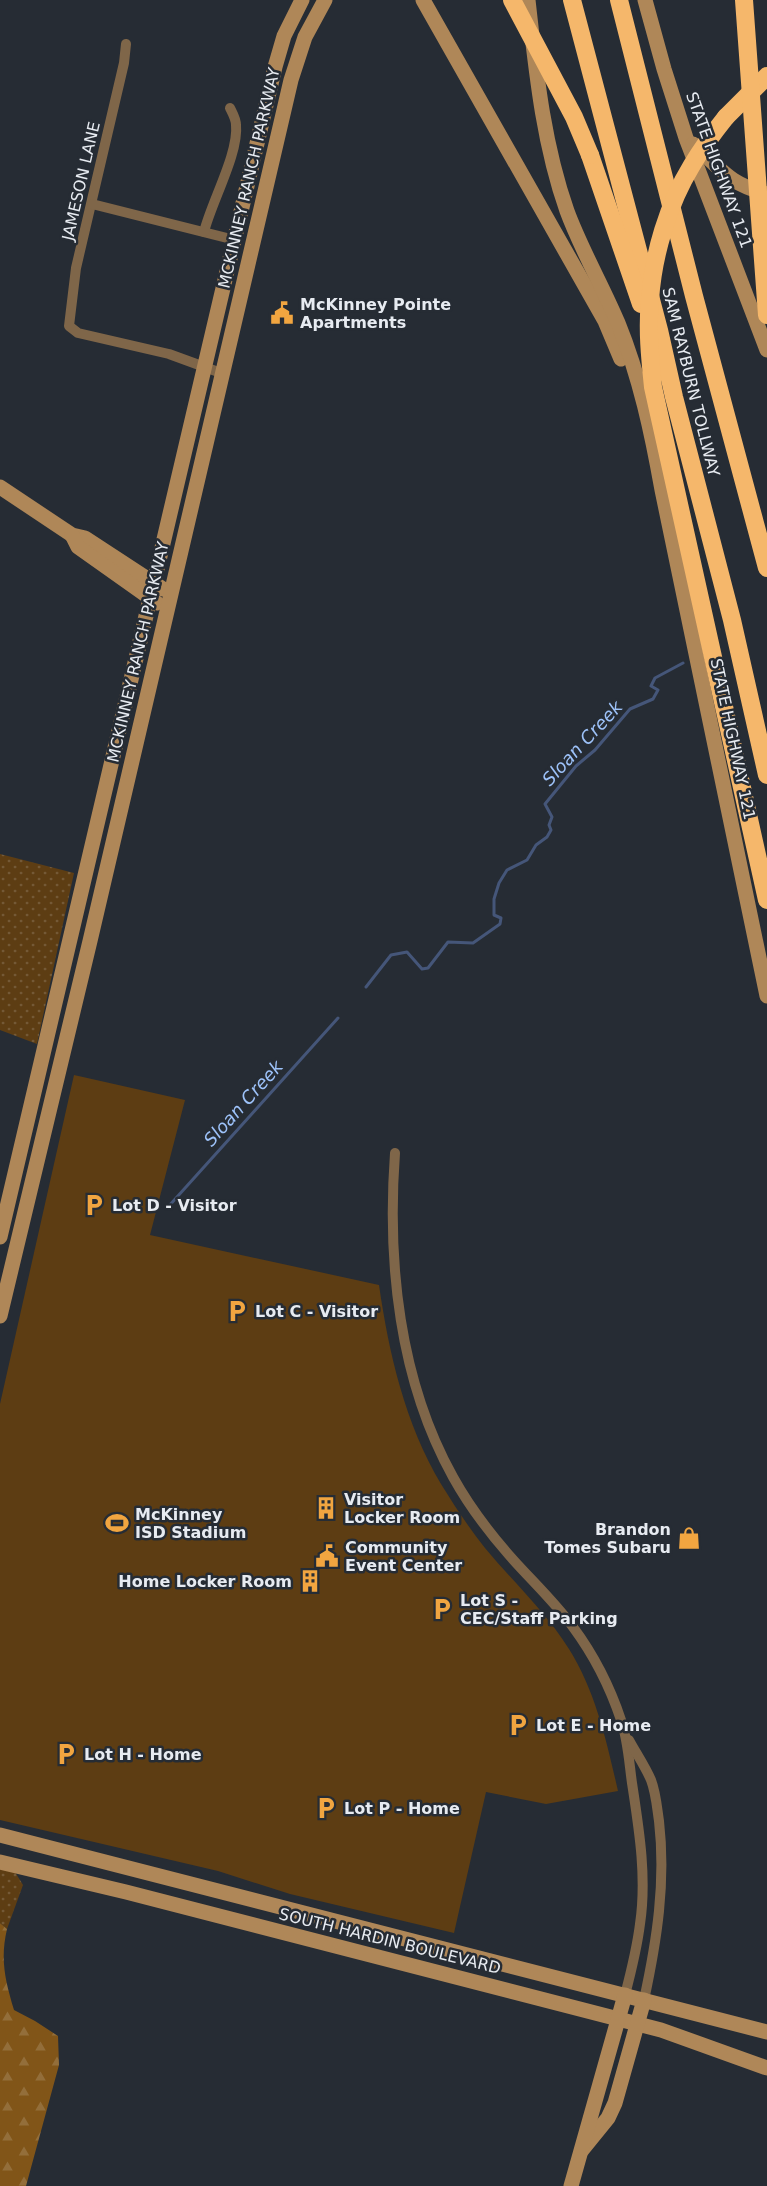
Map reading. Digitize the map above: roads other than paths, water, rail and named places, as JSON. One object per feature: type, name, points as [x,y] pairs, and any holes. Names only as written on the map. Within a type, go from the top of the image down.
[{"type":"highway","points":[[512,0],[574,117],[590,154],[614,229],[674,397]]},
{"type":"highway","name":"SAM RAYBURN TOLLWAY","points":[[572,0],[732,620],[767,775]]},
{"type":"highway","name":"SAM RAYBURN TOLLWAY","points":[[619,0],[694,297],[767,568]]},
{"type":"highway","points":[[744,0],[767,315]]},
{"type":"highway","points":[[767,76],[726,117],[691,166],[676,195],[656,263],[650,299],[649,342],[656,398],[767,900]]},
{"type":"main road","name":"MCKINNEY RANCH PARKWAY","points":[[0,1316],[294,67],[305,37],[325,0]]},
{"type":"main road","points":[[423,0],[605,321],[627,375],[662,490]]},
{"type":"main road","points":[[528,0],[537,85],[558,180],[568,212],[618,325],[636,373],[653,439],[662,490]]},
{"type":"main road","name":"STATE HIGHWAY 121","points":[[645,0],[686,138],[767,350]]},
{"type":"main road","name":"MCKINNEY RANCH PARKWAY","points":[[1,1231],[277,58],[284,36],[299,7]]},
{"type":"main road","points":[[294,67],[290,62],[300,30],[299,7]]},
{"type":"main road","points":[[686,138],[731,180],[767,194]]},
{"type":"main road","points":[[0,487],[72,535],[85,538],[170,594]]},
{"type":"main road","name":"STATE HIGHWAY 121","points":[[662,490],[767,996]]},
{"type":"main road","points":[[72,535],[78,547],[166,610]]},
{"type":"main road","name":"SOUTH HARDIN BOULEVARD","points":[[0,1835],[767,2032]]},
{"type":"main road","name":"SOUTH HARDIN BOULEVARD","points":[[0,1862],[126,1892],[638,2024],[685,2037],[767,2068]]},
{"type":"main road","points":[[126,1892],[132,1870]]},
{"type":"main road","points":[[571,2186],[625,1995]]},
{"type":"main road","points":[[579,2155],[608,2118],[615,2103],[645,2000]]},
{"type":"street","name":"JAMESON LANE","points":[[126,44],[124,63],[75,275],[69,326],[81,334],[158,351],[205,367]]},
{"type":"street","points":[[204,232],[212,204],[229,164],[236,134],[236,124],[230,108]]},
{"type":"street","points":[[92,204],[235,240]]},
{"type":"street","points":[[205,367],[221,373]]},
{"type":"street","points":[[395,1153],[393,1245],[397,1293],[411,1366],[433,1436],[453,1477],[478,1517],[563,1613],[583,1642],[607,1686],[625,1734],[651,1782],[660,1831],[661,1907],[645,2000]]},
{"type":"street","points":[[625,1734],[640,1837],[642,1892],[640,1924],[625,1995]]},
{"type":"waterway","name":"Sloan Creek","points":[[366,987],[391,955],[407,952],[422,969],[428,968],[448,942],[473,943],[500,924],[501,918],[494,915],[494,899],[499,883],[507,870],[527,860],[536,845],[547,837],[551,830],[549,825],[552,817],[545,804],[576,766],[595,750],[630,709],[653,699],[658,690],[651,686],[655,678],[683,663]]},
{"type":"waterway","name":"Sloan Creek","points":[[168,1207],[338,1018]]},
{"type":"place","name":"McKinney Pointe Apartments","points":[[282,313]]},
{"type":"place","name":"Lot D - Visitor","points":[[94,1205]]},
{"type":"place","name":"Lot C - Visitor","points":[[237,1311]]},
{"type":"place","name":"Visitor Locker Room","points":[[326,1508]]},
{"type":"place","name":"McKinney ISD Stadium","points":[[117,1523]]},
{"type":"place","name":"Brandon Tomes Subaru","points":[[689,1538]]},
{"type":"place","name":"Community Event Center","points":[[327,1556]]},
{"type":"place","name":"Home Locker Room","points":[[310,1581]]},
{"type":"place","name":"Lot S - CEC/Staff Parking","points":[[442,1609]]},
{"type":"place","name":"Lot E - Home","points":[[518,1725]]},
{"type":"place","name":"Lot H - Home","points":[[66,1754]]},
{"type":"place","name":"Lot P - Home","points":[[326,1808]]}]
